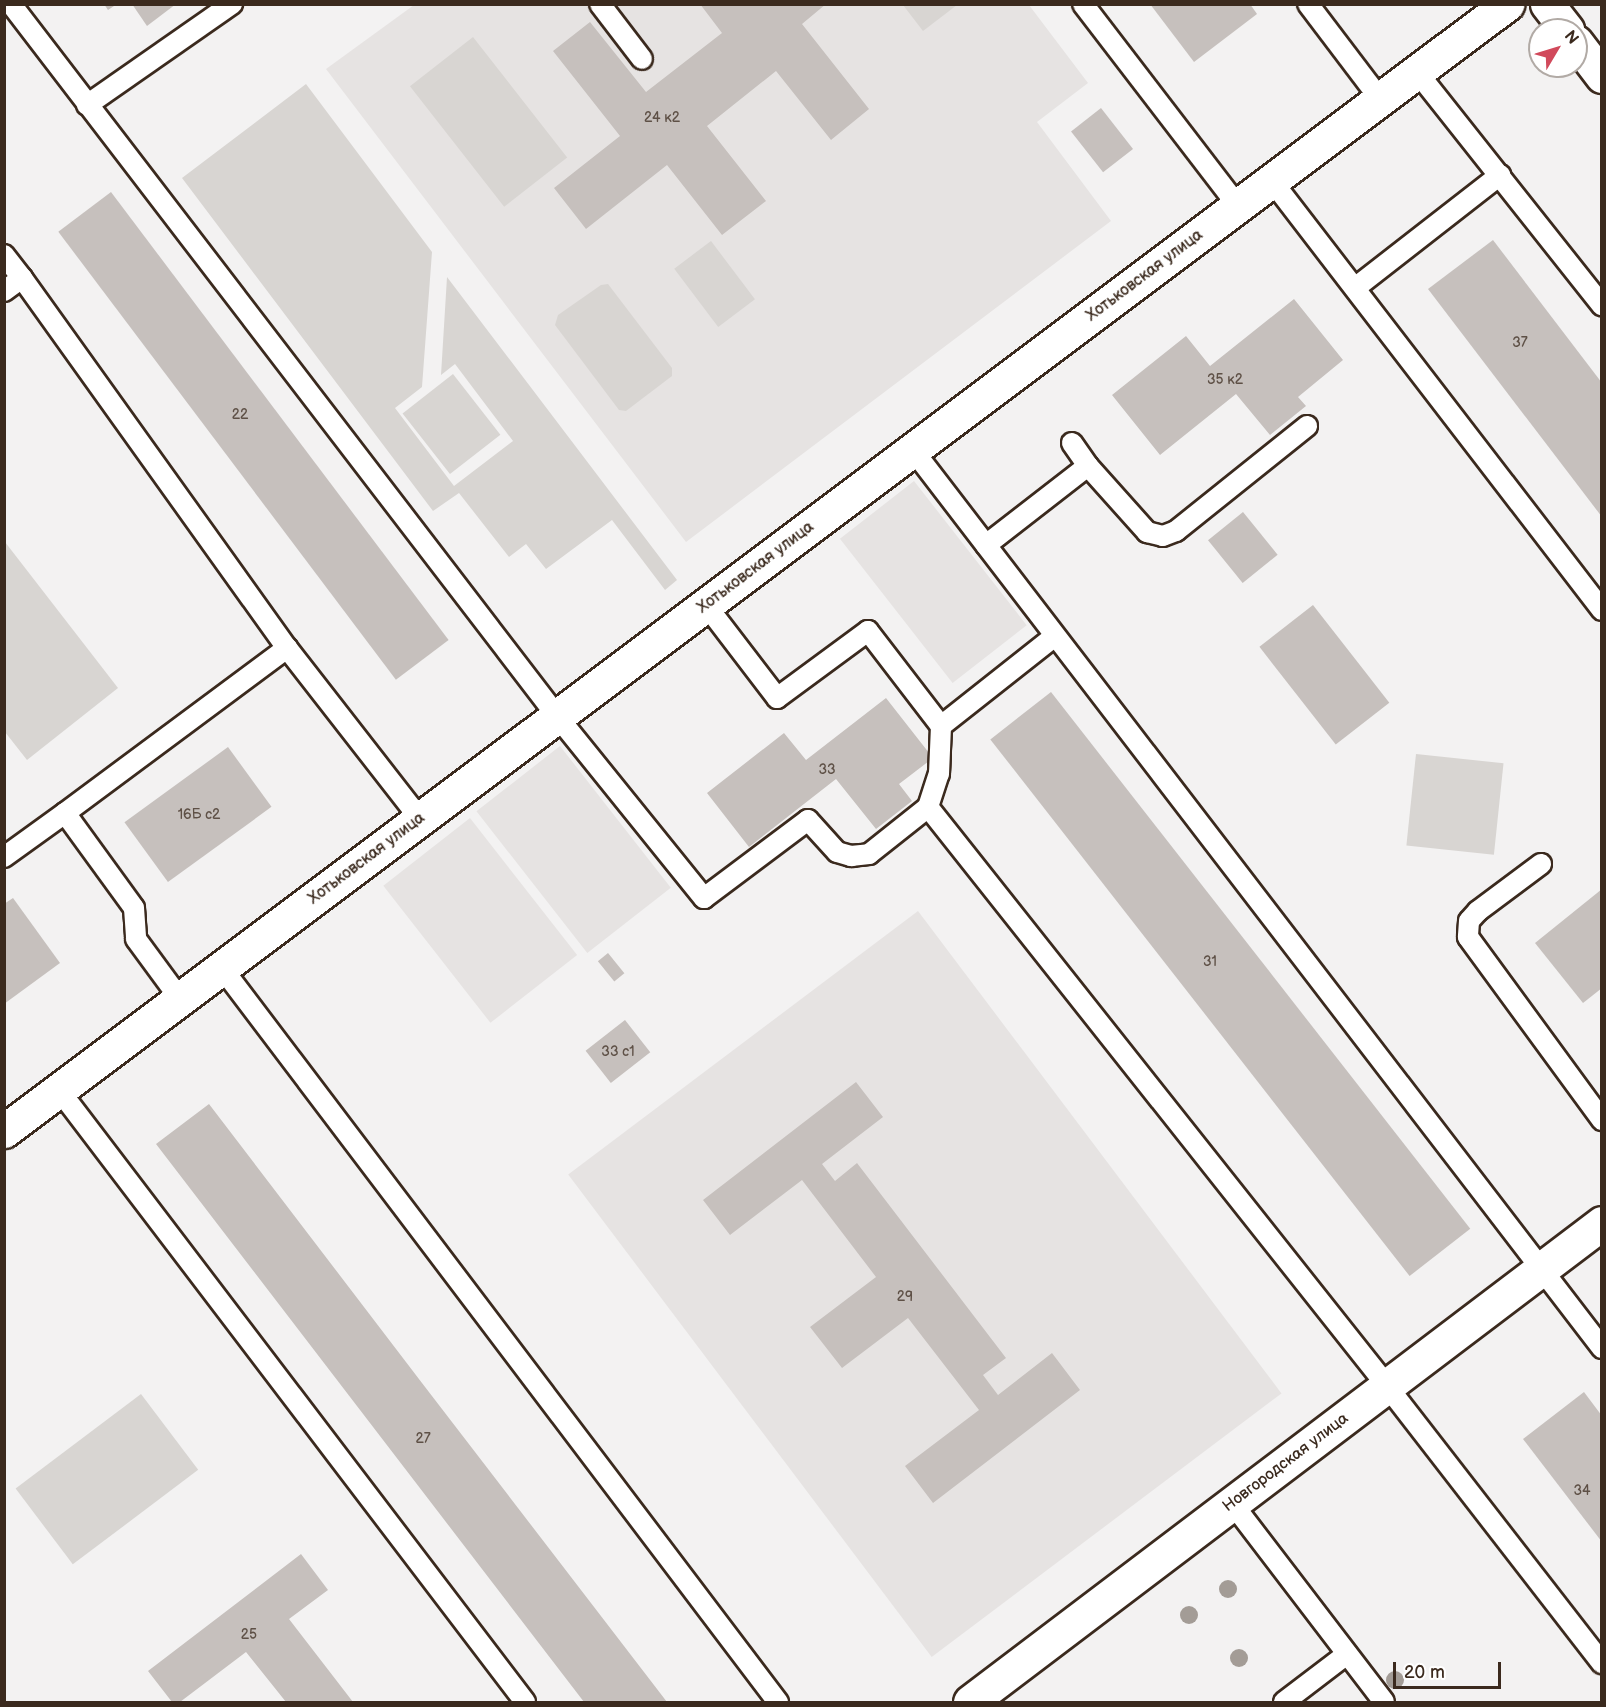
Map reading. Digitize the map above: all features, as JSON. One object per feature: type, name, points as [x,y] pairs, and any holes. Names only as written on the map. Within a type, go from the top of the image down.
[{"type":"street","name":"Хотьковская улица","points":[[4,1131],[1382,100],[1507,4]]},
{"type":"street","points":[[1547,4],[1558,18]]},
{"type":"street","points":[[1588,58],[1602,76]]},
{"type":"street","name":"Новгородская улица","points":[[970,1702],[1602,1223]]},
{"type":"lane","points":[[11,4],[557,716],[704,898],[808,820],[837,852],[851,856],[869,854],[928,807],[939,774],[941,726],[868,631],[777,698],[706,605]]},
{"type":"lane","points":[[87,105],[232,4]]},
{"type":"lane","points":[[600,4],[642,58]]},
{"type":"lane","points":[[1083,4],[1238,206]]},
{"type":"lane","points":[[1308,4],[1382,100]]},
{"type":"lane","points":[[1417,72],[1602,305]]},
{"type":"lane","points":[[1354,288],[1500,175]]},
{"type":"lane","points":[[1272,181],[1602,610]]},
{"type":"lane","points":[[4,255],[287,648],[420,819]]},
{"type":"lane","points":[[4,291],[22,278]]},
{"type":"lane","points":[[1072,443],[1088,466],[1147,532],[1163,536],[1176,531],[1307,426]]},
{"type":"lane","points":[[913,450],[1602,1347]]},
{"type":"lane","points":[[986,546],[1088,466]]},
{"type":"lane","points":[[941,726],[1055,636]]},
{"type":"lane","points":[[4,857],[287,648]]},
{"type":"lane","points":[[928,807],[1387,1386],[1602,1663]]},
{"type":"lane","points":[[64,813],[134,908],[136,939],[180,999]]},
{"type":"lane","points":[[1541,864],[1468,921],[1468,937],[1602,1120]]},
{"type":"lane","points":[[222,968],[778,1702]]},
{"type":"lane","points":[[59,1090],[525,1702]]},
{"type":"lane","points":[[1232,1503],[1384,1702]]},
{"type":"lane","points":[[1284,1702],[1347,1654]]},
{"type":"shaded area","points":[[414,5],[1029,5],[1088,83],[1037,122],[1111,221],[686,542],[326,69]]},
{"type":"shaded area","points":[[903,5],[957,5],[923,31]]},
{"type":"shaded area","points":[[473,37],[567,158],[504,207],[410,86]]},
{"type":"shaded area","points":[[306,84],[432,252],[422,387],[395,408],[454,486],[513,441],[455,364],[441,375],[447,277],[677,580],[665,590],[612,520],[546,569],[526,544],[509,557],[459,493],[433,511],[182,178]]},
{"type":"shaded area","points":[[711,241],[755,299],[718,327],[674,269]]},
{"type":"shaded area","points":[[608,284],[672,368],[672,376],[626,411],[619,410],[555,325],[558,315],[601,285]]},
{"type":"shaded area","points":[[453,374],[500,435],[450,474],[403,413]]},
{"type":"shaded area","points":[[914,481],[1027,625],[953,683],[840,539]]},
{"type":"shaded area","points":[[5,542],[118,688],[27,760],[5,732]]},
{"type":"shaded area","points":[[560,746],[671,888],[587,953],[476,811]]},
{"type":"shaded area","points":[[1416,754],[1504,763],[1494,855],[1406,845]]},
{"type":"shaded area","points":[[470,818],[577,955],[490,1023],[383,886]]},
{"type":"shaded area","points":[[918,911],[1281,1393],[932,1657],[568,1175]]},
{"type":"shaded area","points":[[141,1394],[198,1470],[73,1564],[16,1488]]},
{"type":"building","points":[[104,4],[117,4],[108,10]]},
{"type":"building","points":[[132,4],[176,4],[147,26]]},
{"type":"building","points":[[700,4],[826,4],[802,24],[869,109],[831,140],[776,71],[707,126],[766,201],[722,235],[667,165],[586,229],[554,188],[620,136],[553,51],[590,22],[646,92],[722,33]]},
{"type":"building","points":[[1150,4],[1250,4],[1257,14],[1194,62]]},
{"type":"building","points":[[1101,108],[1133,149],[1103,172],[1071,131]]},
{"type":"building","points":[[111,192],[449,640],[396,680],[58,232]]},
{"type":"building","points":[[1493,240],[1602,383],[1602,517],[1428,289]]},
{"type":"building","points":[[1294,299],[1343,360],[1298,397],[1306,406],[1270,435],[1236,394],[1160,455],[1112,395],[1186,336],[1210,366]]},
{"type":"building","points":[[1243,512],[1278,555],[1243,583],[1208,540]]},
{"type":"building","points":[[1313,605],[1389,703],[1336,745],[1259,647]]},
{"type":"building","points":[[1051,692],[1470,1229],[1410,1276],[990,739]]},
{"type":"building","points":[[886,698],[933,758],[899,784],[912,801],[876,829],[836,779],[749,847],[707,793],[784,733],[806,760]]},
{"type":"building","points":[[228,747],[271,807],[168,882],[124,822]]},
{"type":"building","points":[[1602,889],[1602,988],[1583,1003],[1535,943]]},
{"type":"building","points":[[13,898],[60,963],[4,1004],[4,904]]},
{"type":"building","points":[[608,953],[624,973],[614,981],[598,961]]},
{"type":"building","points":[[625,1020],[650,1052],[611,1083],[586,1051]]},
{"type":"building","points":[[856,1082],[883,1117],[822,1164],[835,1181],[857,1163],[1006,1358],[983,1375],[998,1395],[1052,1353],[1080,1390],[933,1503],[905,1466],[979,1410],[908,1318],[842,1368],[810,1327],[876,1277],[802,1180],[730,1235],[703,1200]]},
{"type":"building","points":[[209,1104],[667,1702],[584,1702],[156,1144]]},
{"type":"building","points":[[1584,1392],[1602,1416],[1602,1542],[1523,1439]]},
{"type":"building","points":[[301,1554],[328,1590],[289,1619],[353,1702],[286,1702],[246,1652],[180,1702],[172,1702],[148,1671]]}]
